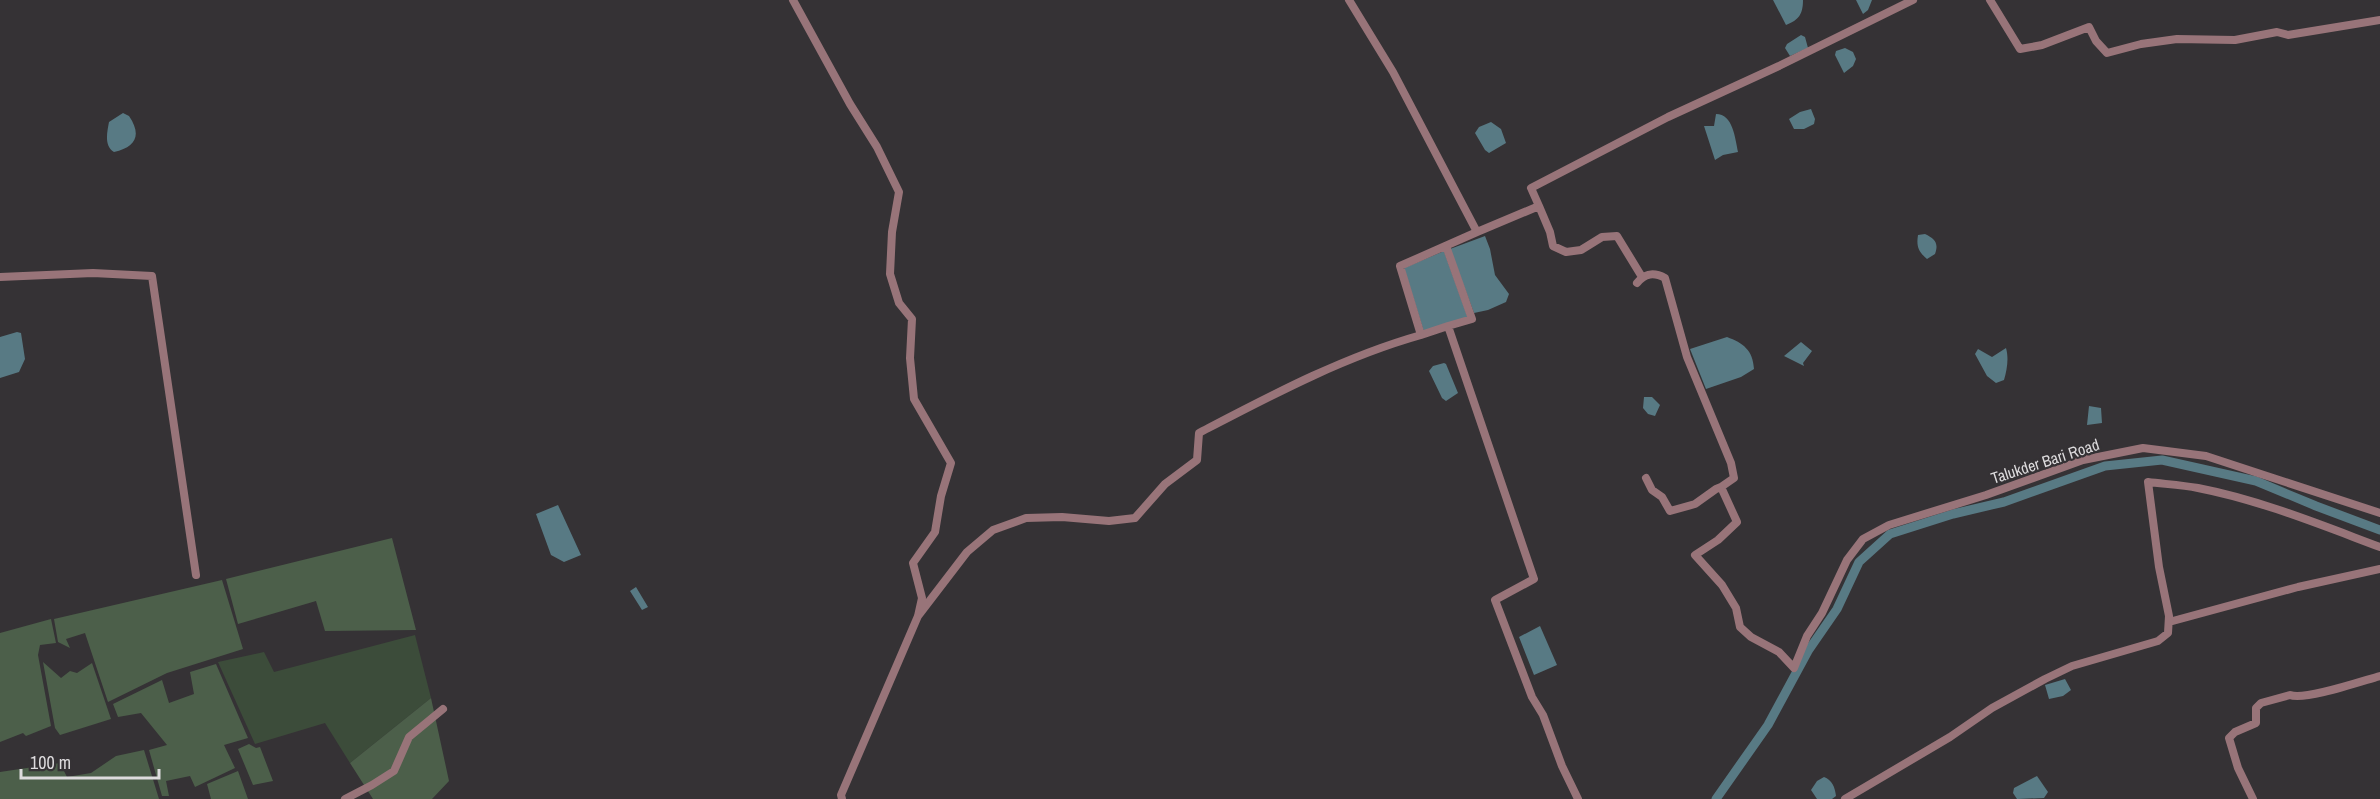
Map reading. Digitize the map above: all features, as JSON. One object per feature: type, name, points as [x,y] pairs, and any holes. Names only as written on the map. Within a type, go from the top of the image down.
[{"type":"street","points":[[793,0],[849,104],[877,147],[899,192],[892,232],[890,274],[899,303],[912,319],[909,358],[914,399],[951,463],[941,496],[936,532],[913,563],[922,598],[918,616],[841,795],[842,799]]},
{"type":"street","points":[[1349,0],[1393,72],[1477,232]]},
{"type":"street","points":[[1646,478],[1652,490],[1662,497],[1670,511],[1695,504],[1734,477],[1731,463],[1684,350],[1665,278],[1657,274],[1639,280],[1617,236],[1602,237],[1581,250],[1566,252],[1553,246],[1550,232],[1531,188],[1668,117],[1779,66],[1913,0]]},
{"type":"street","points":[[1990,0],[2020,49],[2042,45],[2089,27],[2096,41],[2107,53],[2141,44],[2177,39],[2235,40],[2277,32],[2288,35],[2380,20]]},
{"type":"street","points":[[1420,335],[1400,266],[1539,206]]},
{"type":"street","points":[[918,616],[967,552],[993,530],[1026,518],[1062,517],[1109,521],[1135,518],[1165,484],[1197,460],[1199,433],[1313,376],[1389,344],[1472,319],[1446,246]]},
{"type":"street","points":[[0,277],[93,273],[152,276],[196,574]]},
{"type":"street","points":[[1448,326],[1534,579],[1495,600],[1532,697],[1543,715],[1562,766],[1578,799]]},
{"type":"street","name":"Talukder Bari Road","points":[[1721,487],[1737,522],[1718,540],[1695,555],[1722,585],[1736,608],[1740,627],[1751,637],[1779,652],[1794,668],[1807,636],[1822,612],[1847,560],[1863,539],[1889,525],[1986,495],[2083,460],[2143,448],[2206,456],[2380,513]]},
{"type":"street","points":[[1845,799],[1950,737],[1992,708],[2045,679],[2072,666],[2158,641],[2168,633],[2169,622],[2148,482],[2199,489],[2247,501],[2315,522],[2380,547]]},
{"type":"street","points":[[2169,622],[2298,587],[2380,569]]},
{"type":"street","points":[[2253,799],[2238,768],[2229,738],[2235,732],[2256,723],[2256,708],[2261,703],[2290,695],[2301,697],[2380,676]]},
{"type":"street","points":[[345,799],[394,771],[409,737],[443,709]]},
{"type":"green space","points":[[392,538],[416,630],[325,631],[316,601],[238,624],[226,579]]},
{"type":"green space","points":[[222,580],[243,649],[167,673],[108,702],[85,633],[66,639],[70,648],[58,642],[54,619]]},
{"type":"green space","points":[[51,619],[56,643],[40,645],[38,655],[51,726],[26,736],[23,733],[0,742],[0,633]]},
{"type":"green space","points":[[415,635],[431,698],[350,763],[325,723],[255,744],[218,662],[264,652],[274,672]]},
{"type":"green space","points":[[43,662],[61,678],[70,671],[77,673],[92,663],[111,719],[60,735],[55,728]]},
{"type":"green space","points":[[216,664],[248,738],[224,745],[235,768],[195,787],[190,776],[166,781],[169,796],[162,796],[149,750],[167,745],[141,713],[118,717],[113,704],[162,680],[169,703],[194,694],[190,672]]},
{"type":"green space","points":[[431,698],[449,781],[432,799],[373,799],[350,763]]},
{"type":"green space","points":[[249,744],[256,748],[260,747],[273,781],[253,785],[238,749]]},
{"type":"green space","points":[[144,750],[159,799],[0,799],[0,772],[60,763],[67,777],[91,773],[116,756]]},
{"type":"green space","points":[[238,771],[248,799],[211,799],[207,784]]},
{"type":"water","points":[[1773,0],[1803,0],[1801,13],[1797,19],[1786,25]]},
{"type":"water","points":[[1856,0],[1872,0],[1868,10],[1863,14]]},
{"type":"water","points":[[1801,35],[1805,37],[1808,48],[1790,56],[1785,48],[1787,44]]},
{"type":"water","points":[[1845,48],[1853,52],[1856,59],[1853,66],[1844,73],[1835,55],[1836,51]]},
{"type":"water","points":[[1811,109],[1815,119],[1814,124],[1804,129],[1794,129],[1789,119],[1800,112]]},
{"type":"water","points":[[123,113],[129,116],[133,123],[135,139],[127,147],[114,152],[107,143],[109,122]]},
{"type":"water","points":[[1716,114],[1722,115],[1730,122],[1738,152],[1723,155],[1715,160],[1704,126],[1714,126]]},
{"type":"water","points":[[1491,122],[1501,129],[1506,143],[1489,153],[1475,133],[1479,127]]},
{"type":"water","points":[[1925,234],[1934,240],[1937,247],[1935,254],[1927,259],[1917,243],[1918,235]]},
{"type":"water","points":[[1485,236],[1495,275],[1509,294],[1506,302],[1474,313],[1450,249]]},
{"type":"water","points":[[1444,251],[1468,318],[1424,332],[1404,268]]},
{"type":"water","points":[[21,333],[25,359],[19,372],[0,378],[0,337]]},
{"type":"water","points":[[1727,337],[1746,348],[1752,357],[1754,369],[1741,377],[1706,389],[1690,349]]},
{"type":"water","points":[[1801,342],[1812,351],[1803,363],[1804,366],[1784,356]]},
{"type":"water","points":[[2006,348],[2007,364],[2004,380],[1996,383],[1987,376],[1975,354],[1978,349],[1992,357]]},
{"type":"water","points":[[1444,363],[1458,393],[1446,401],[1442,398],[1429,371],[1433,366]]},
{"type":"water","points":[[1644,397],[1652,397],[1660,405],[1655,416],[1648,414],[1643,408]]},
{"type":"water","points":[[2089,406],[2101,408],[2102,423],[2087,425]]},
{"type":"water","points":[[558,505],[581,555],[564,562],[551,555],[536,514]]},
{"type":"water","points":[[636,587],[648,607],[642,610],[630,591]]},
{"type":"water","points":[[1540,626],[1557,665],[1534,675],[1519,637]]},
{"type":"water","points":[[2065,679],[2071,690],[2063,696],[2049,699],[2045,685]]},
{"type":"water","points":[[2037,776],[2048,792],[2044,798],[2017,799],[2013,793],[2014,788]]},
{"type":"water","points":[[1824,777],[1834,787],[1836,796],[1832,799],[1817,799],[1811,790],[1817,781]]},
{"type":"waterway","points":[[1716,799],[1768,725],[1808,651],[1837,609],[1859,562],[1890,534],[1953,514],[2004,502],[2105,466],[2162,460],[2256,481],[2380,530]]}]
